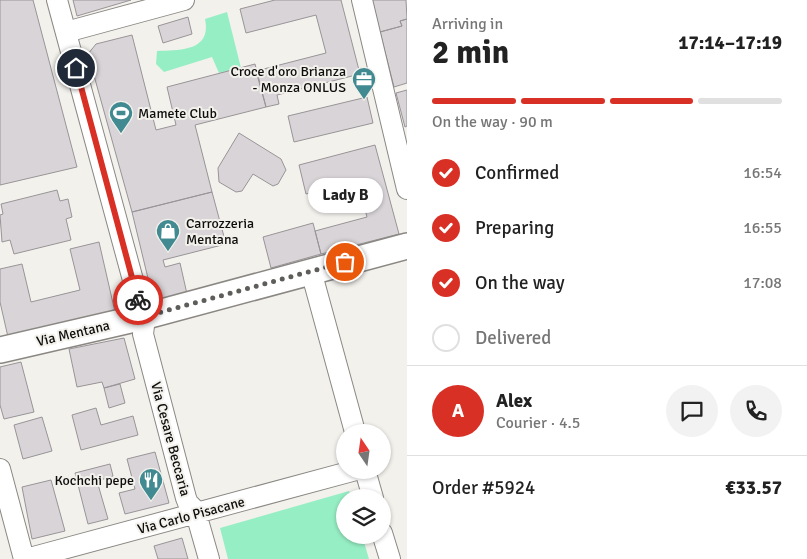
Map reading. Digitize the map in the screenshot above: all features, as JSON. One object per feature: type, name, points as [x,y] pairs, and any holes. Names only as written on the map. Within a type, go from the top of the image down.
[{"type":"street","name":"Via Cesare Beccaria","points":[[57,0],[143,317],[144,326],[142,334],[186,498],[197,514],[208,559]]},
{"type":"street","points":[[66,32],[184,0]]},
{"type":"street","points":[[362,0],[407,189]]},
{"type":"street","name":"Via Mentana","points":[[0,350],[143,317],[407,246]]},
{"type":"street","points":[[311,271],[353,424]]},
{"type":"street","points":[[0,468],[25,559]]},
{"type":"street","name":"Via Carlo Pisacane","points":[[25,559],[336,476]]},
{"type":"street","points":[[386,544],[390,559]]},
{"type":"green space","points":[[227,12],[241,68],[219,73],[212,57],[164,72],[156,64],[157,51],[192,47],[204,38],[206,30],[205,19]]},
{"type":"green space","points":[[336,495],[336,544],[365,544],[369,559],[228,559],[220,528]]},
{"type":"building","points":[[0,0],[33,0],[77,167],[0,185]]},
{"type":"building","points":[[73,0],[131,0],[77,16]]},
{"type":"building","points":[[275,0],[341,0],[360,74],[277,95],[279,104],[266,107],[256,71],[326,53],[316,15],[246,33],[240,9]]},
{"type":"building","points":[[372,0],[406,0],[407,19],[400,21],[402,26],[380,32]]},
{"type":"building","points":[[188,17],[192,34],[163,43],[158,26]]},
{"type":"building","points":[[407,19],[407,83],[394,87],[380,32],[402,26],[400,21]]},
{"type":"building","points":[[132,35],[156,130],[176,125],[167,87],[255,64],[266,107],[195,125],[212,192],[132,212],[88,54],[96,44]]},
{"type":"building","points":[[407,90],[407,126],[405,127],[396,93]]},
{"type":"building","points":[[367,97],[373,123],[294,142],[288,116]]},
{"type":"building","points":[[239,133],[281,159],[286,170],[278,184],[273,186],[253,174],[242,191],[236,192],[219,182],[218,168]]},
{"type":"building","points":[[375,145],[399,234],[321,254],[315,231],[367,217],[357,180],[306,194],[299,165]]},
{"type":"building","points":[[57,190],[60,201],[68,199],[72,217],[66,219],[71,240],[14,254],[10,240],[2,242],[0,215],[3,214],[1,204]]},
{"type":"building","name":"Carrozzeria Mentana","points":[[212,192],[226,244],[163,260],[165,267],[180,263],[187,294],[157,300],[153,299],[132,212]]},
{"type":"building","points":[[313,223],[321,254],[271,268],[263,237]]},
{"type":"building","points":[[99,242],[115,312],[8,337],[0,302],[0,269],[22,264],[31,302],[80,290],[70,249]]},
{"type":"building","points":[[124,338],[135,379],[104,388],[102,382],[77,387],[69,349]]},
{"type":"building","points":[[21,362],[34,412],[4,419],[0,405],[0,367]]},
{"type":"building","points":[[120,384],[125,403],[109,408],[104,388]]},
{"type":"building","points":[[96,408],[101,425],[133,416],[138,435],[81,450],[72,415]]},
{"type":"building","points":[[42,417],[52,451],[23,459],[14,425]]},
{"type":"building","points":[[155,452],[169,503],[125,514],[119,493],[135,489],[127,459]]},
{"type":"building","points":[[110,464],[113,476],[97,481],[108,519],[88,524],[75,473]]},
{"type":"building","points":[[51,480],[65,531],[32,539],[22,487]]},
{"type":"building","points":[[182,538],[188,559],[158,559],[154,546]]},
{"type":"way so far","points":[[138,300],[143,317],[345,262]]},
{"type":"place","name":"Croce d'oro Brianza - Monza ONLUS","points":[[364,100]]},
{"type":"place","name":"Mamete Club","points":[[121,134]]},
{"type":"place","name":"Carrozzeria Mentana","points":[[168,252]]},
{"type":"place","name":"Lady B","points":[[345,262]]},
{"type":"place","name":"Kochchi pepe","points":[[151,501]]},
{"type":"route","points":[[76,68],[138,300]]}]
